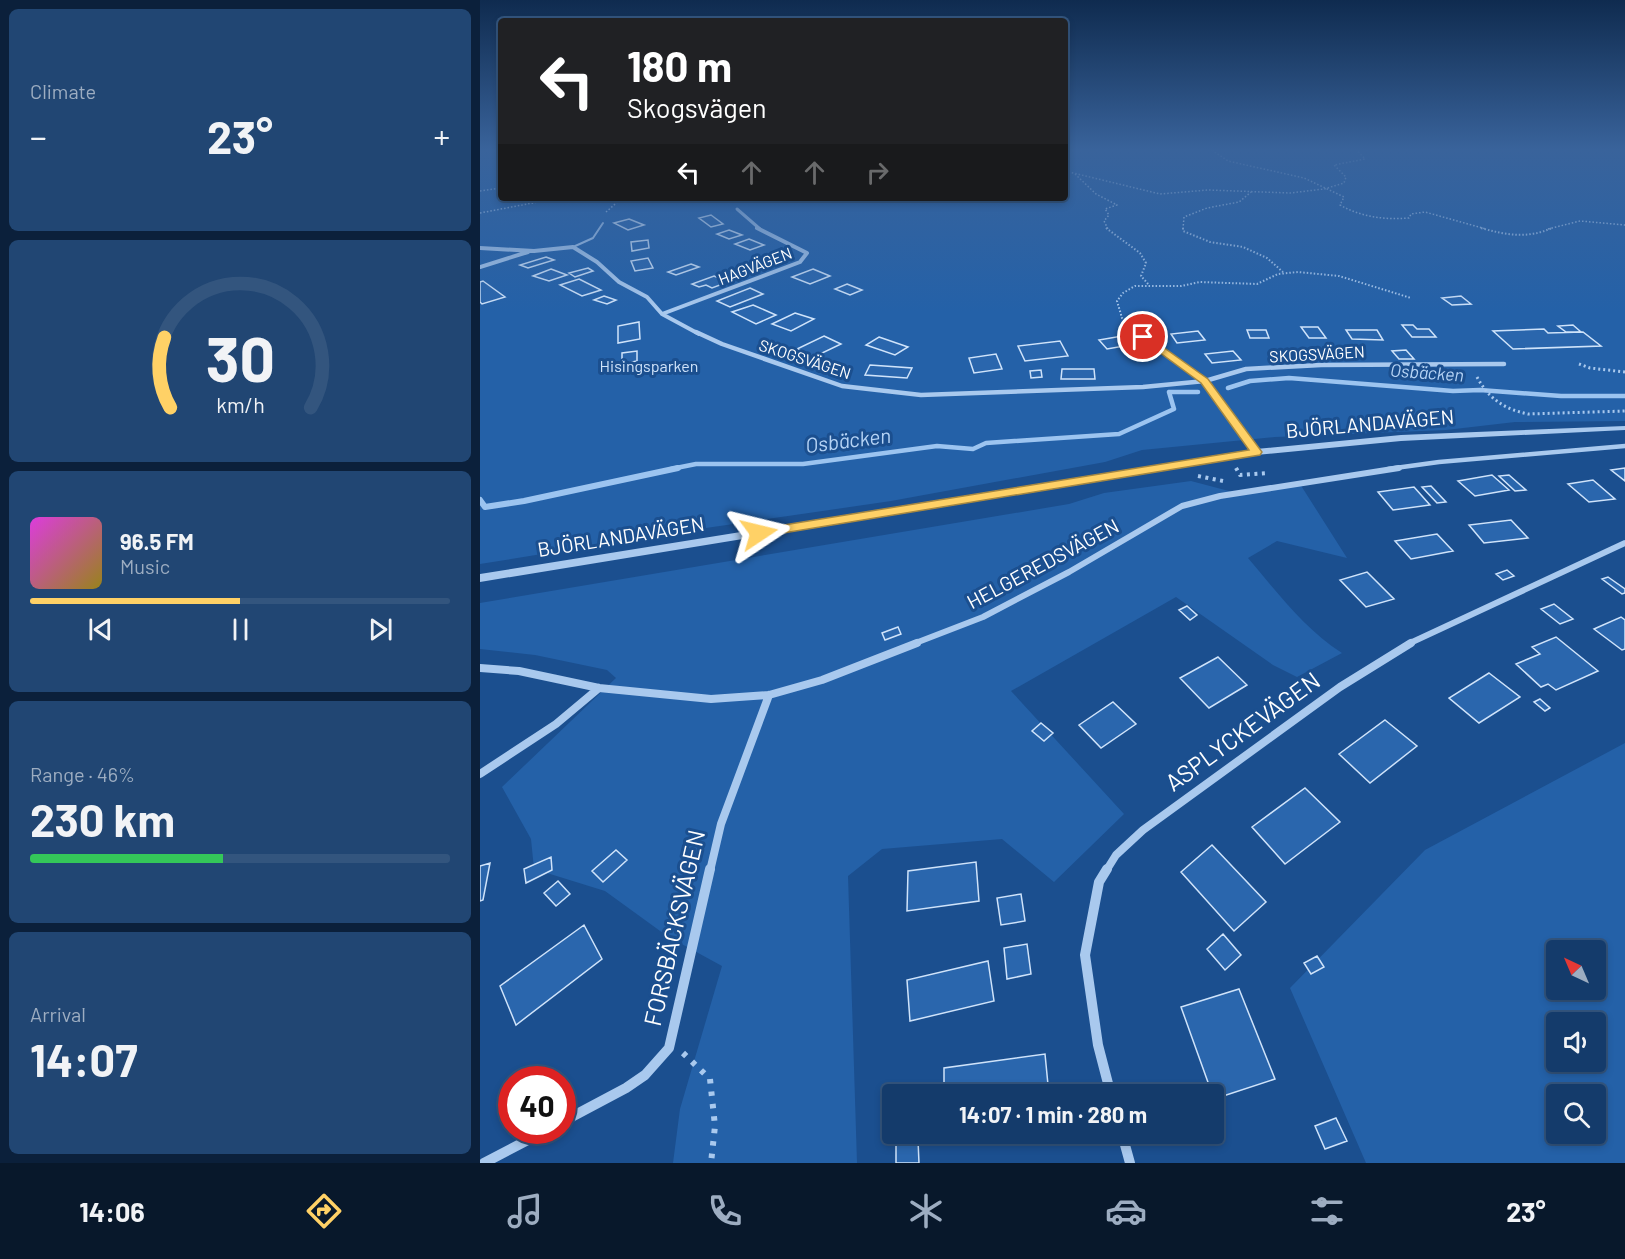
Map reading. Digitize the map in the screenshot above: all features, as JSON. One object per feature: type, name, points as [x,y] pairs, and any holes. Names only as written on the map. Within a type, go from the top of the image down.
[{"type":"street","name":"HAGVÄGEN","points":[[662,314],[806,258],[808,254],[806,252],[757,228],[737,209]]},
{"type":"street","name":"SKOGSVÄGEN","points":[[573,247],[597,262],[619,282],[647,297],[662,314],[677,324],[785,368],[842,386],[886,392],[921,395],[1143,387],[1205,381],[1246,369],[1322,365],[1504,364]]},
{"type":"street","points":[[480,248],[534,250],[573,247]]},
{"type":"street","points":[[480,267],[534,250]]},
{"type":"street","points":[[1137,332],[1205,381],[1256,452]]},
{"type":"street","name":"BJÖRLANDAVÄGEN","points":[[480,578],[1256,452],[1460,434],[1625,428]]},
{"type":"street","name":"HELGEREDSVÄGEN","points":[[480,668],[519,671],[599,688],[711,699],[769,695],[822,680],[983,617],[1070,572],[1182,506],[1220,496],[1412,466],[1519,454],[1625,446]]},
{"type":"street","name":"ASPLYCKEVÄGEN","points":[[1108,1084],[1098,1045],[1085,955],[1099,882],[1116,855],[1143,830],[1340,687],[1398,649],[1625,543]]},
{"type":"street","points":[[480,774],[556,724],[599,688]]},
{"type":"street","name":"FORSBÄCKSVÄGEN","points":[[576,1115],[626,1088],[645,1075],[669,1048],[721,824],[769,695]]},
{"type":"street","points":[[484,1163],[520,1144]]},
{"type":"street","points":[[1125,1144],[1130,1163]]},
{"type":"lane","points":[[573,247],[593,238],[603,223]]},
{"type":"path","points":[[480,213],[536,202]]},
{"type":"path","points":[[1115,202],[1117,205],[1105,209],[1109,215],[1104,221],[1105,226],[1140,253],[1146,264],[1141,276],[1149,285]]},
{"type":"path","points":[[1238,202],[1207,208],[1184,217],[1182,231],[1210,242],[1243,247],[1267,258],[1284,273]]},
{"type":"path","points":[[1341,202],[1340,205],[1347,209],[1398,219],[1409,218],[1416,212],[1425,212],[1503,233],[1526,236],[1539,235],[1563,223],[1589,221],[1625,225]]},
{"type":"path","points":[[1137,332],[1122,318],[1117,301],[1123,293],[1134,286],[1181,286],[1200,282],[1257,284],[1284,273],[1317,273],[1339,276],[1411,298]]},
{"type":"path","points":[[1579,364],[1590,368],[1625,372]]},
{"type":"path","points":[[1482,386],[1489,396],[1507,410],[1528,414],[1625,411]]},
{"type":"path","points":[[669,1048],[687,1055],[710,1079],[715,1126],[711,1163]]},
{"type":"green space","name":"Hisingsparken","points":[[480,202],[1625,202],[1625,421],[1515,422],[1446,430],[1275,437],[1142,450],[1105,462],[891,501],[480,564]]},
{"type":"green space","points":[[1191,481],[1244,495],[1300,484],[1347,558],[1277,541],[1248,558],[1303,621],[1342,653],[1297,677],[1273,665],[1176,597],[1011,691],[1124,814],[1054,882],[1002,839],[882,849],[848,876],[857,1163],[673,1163],[680,1109],[722,966],[667,936],[605,891],[534,869],[531,839],[502,787],[616,678],[607,670],[535,655],[480,649],[480,603],[1069,504],[1104,493]]},
{"type":"green space","points":[[1625,743],[1625,1163],[1366,1163],[1290,988],[1425,850]]},
{"type":"building","points":[[711,215],[723,224],[711,227],[699,218]]},
{"type":"building","points":[[629,219],[644,225],[628,230],[614,223]]},
{"type":"building","points":[[729,230],[742,235],[729,239],[717,234]]},
{"type":"building","points":[[749,239],[764,245],[750,250],[735,244]]},
{"type":"building","points":[[648,240],[649,248],[632,251],[631,242]]},
{"type":"building","points":[[779,251],[793,257],[783,261],[769,255]]},
{"type":"building","points":[[546,257],[554,260],[528,268],[520,265]]},
{"type":"building","points":[[648,258],[653,268],[635,271],[631,261]]},
{"type":"building","points":[[691,264],[699,267],[676,275],[668,272]]},
{"type":"building","points":[[588,268],[593,271],[575,277],[569,273]]},
{"type":"building","points":[[551,269],[567,275],[549,281],[533,276]]},
{"type":"building","points":[[813,269],[830,276],[810,284],[792,277]]},
{"type":"building","points":[[714,276],[728,282],[712,288],[692,284]]},
{"type":"building","points":[[579,279],[601,290],[582,296],[560,285]]},
{"type":"building","points":[[483,281],[505,297],[482,304],[480,302],[480,282]]},
{"type":"building","points":[[847,284],[862,290],[850,295],[835,289]]},
{"type":"building","points":[[750,288],[763,294],[730,307],[717,301]]},
{"type":"building","points":[[604,296],[616,300],[607,304],[594,300]]},
{"type":"building","points":[[1461,296],[1471,304],[1452,305],[1442,298]]},
{"type":"building","points":[[753,305],[776,315],[756,324],[732,312]]},
{"type":"building","points":[[795,313],[814,319],[791,331],[772,324]]},
{"type":"building","points":[[639,322],[640,339],[618,343],[618,326]]},
{"type":"building","points":[[1402,325],[1429,329],[1436,337],[1412,337]]},
{"type":"building","points":[[1573,325],[1581,332],[1566,332],[1558,326]]},
{"type":"building","points":[[1301,327],[1318,327],[1326,338],[1309,338]]},
{"type":"building","points":[[1544,329],[1548,333],[1583,332],[1601,346],[1513,349],[1493,331]]},
{"type":"building","points":[[1247,330],[1266,330],[1269,338],[1250,338]]},
{"type":"building","points":[[1346,330],[1377,330],[1383,340],[1352,339]]},
{"type":"building","points":[[1198,331],[1205,340],[1177,343],[1171,334]]},
{"type":"building","points":[[824,336],[841,344],[814,357],[797,349]]},
{"type":"building","points":[[1122,336],[1130,345],[1107,349],[1099,340]]},
{"type":"building","points":[[879,337],[908,347],[895,355],[866,345]]},
{"type":"building","points":[[1060,341],[1068,356],[1025,361],[1018,346]]},
{"type":"building","points":[[1406,350],[1414,359],[1399,359],[1392,351]]},
{"type":"building","points":[[637,351],[637,361],[622,364],[622,353]]},
{"type":"building","points":[[1233,351],[1241,360],[1212,363],[1205,354]]},
{"type":"building","points":[[996,354],[1002,369],[974,373],[969,358]]},
{"type":"building","points":[[870,365],[912,368],[907,378],[865,375]]},
{"type":"building","points":[[1062,369],[1094,369],[1095,379],[1061,379]]},
{"type":"building","points":[[1041,370],[1042,377],[1031,378],[1030,371]]},
{"type":"building","points":[[1625,468],[1625,481],[1611,470]]},
{"type":"building","points":[[1492,475],[1509,490],[1475,496],[1458,481]]},
{"type":"building","points":[[1509,475],[1526,490],[1515,491],[1499,476]]},
{"type":"building","points":[[1593,480],[1615,499],[1589,502],[1568,484]]},
{"type":"building","points":[[1431,486],[1446,502],[1437,503],[1422,487]]},
{"type":"building","points":[[1414,487],[1430,505],[1393,510],[1378,492]]},
{"type":"building","points":[[1511,520],[1528,538],[1484,543],[1469,525]]},
{"type":"building","points":[[1437,534],[1453,551],[1411,559],[1395,541]]},
{"type":"building","points":[[1507,570],[1514,576],[1503,580],[1496,574]]},
{"type":"building","points":[[1367,572],[1394,599],[1366,607],[1340,580]]},
{"type":"building","points":[[1608,577],[1625,589],[1625,593],[1622,594],[1602,579]]},
{"type":"building","points":[[1554,604],[1573,619],[1560,624],[1541,609]]},
{"type":"building","points":[[1187,606],[1197,615],[1190,620],[1179,610]]},
{"type":"building","points":[[1621,617],[1625,620],[1625,649],[1622,650],[1594,629]]},
{"type":"building","points":[[898,627],[901,634],[885,640],[882,633]]},
{"type":"building","points":[[1556,637],[1598,671],[1556,690],[1548,684],[1541,687],[1516,664],[1540,654],[1532,647]]},
{"type":"building","points":[[1218,657],[1247,685],[1209,708],[1180,678]]},
{"type":"building","points":[[1489,673],[1520,697],[1479,723],[1449,698]]},
{"type":"building","points":[[1540,699],[1550,708],[1545,711],[1534,702]]},
{"type":"building","points":[[1113,702],[1136,724],[1101,748],[1079,725]]},
{"type":"building","points":[[1385,720],[1417,746],[1370,783],[1339,754]]},
{"type":"building","points":[[1041,723],[1053,733],[1044,741],[1032,731]]},
{"type":"building","points":[[1305,788],[1340,822],[1285,864],[1252,827]]},
{"type":"building","points":[[1212,845],[1266,902],[1234,931],[1181,872]]},
{"type":"building","points":[[616,850],[627,860],[603,882],[592,871]]},
{"type":"building","points":[[551,857],[552,870],[526,883],[524,869]]},
{"type":"building","points":[[976,862],[979,901],[907,911],[908,871]]},
{"type":"building","points":[[490,863],[483,900],[480,901],[480,866]]},
{"type":"building","points":[[558,881],[570,894],[556,906],[544,893]]},
{"type":"building","points":[[1021,894],[1025,921],[1001,925],[997,898]]},
{"type":"building","points":[[584,925],[602,959],[516,1025],[500,986]]},
{"type":"building","points":[[1223,934],[1241,955],[1225,970],[1207,949]]},
{"type":"building","points":[[1027,944],[1031,974],[1007,979],[1004,948]]},
{"type":"building","points":[[1317,956],[1324,967],[1311,974],[1304,963]]},
{"type":"building","points":[[988,961],[994,1001],[910,1021],[907,980]]},
{"type":"building","points":[[1239,989],[1275,1079],[1224,1096],[1224,1084],[1209,1084],[1181,1007]]},
{"type":"building","points":[[1045,1054],[1048,1084],[944,1084],[944,1068]]},
{"type":"building","points":[[1336,1118],[1347,1141],[1325,1149],[1315,1126]]},
{"type":"building","points":[[918,1144],[919,1163],[896,1163],[896,1145]]},
{"type":"waterway","name":"Osbäcken","points":[[1228,388],[1250,381],[1289,378],[1453,391],[1480,390],[1561,396],[1625,396]]},
{"type":"waterway","name":"Osbäcken","points":[[671,469],[696,464],[803,464],[937,446],[973,449],[986,443],[1119,434],[1174,409],[1169,392],[1198,392]]},
{"type":"waterway","name":"Osbäcken","points":[[480,500],[485,507],[524,501],[678,468]]},
{"type":"route","points":[[759,533],[1256,452],[1205,381],[1143,337]]}]
